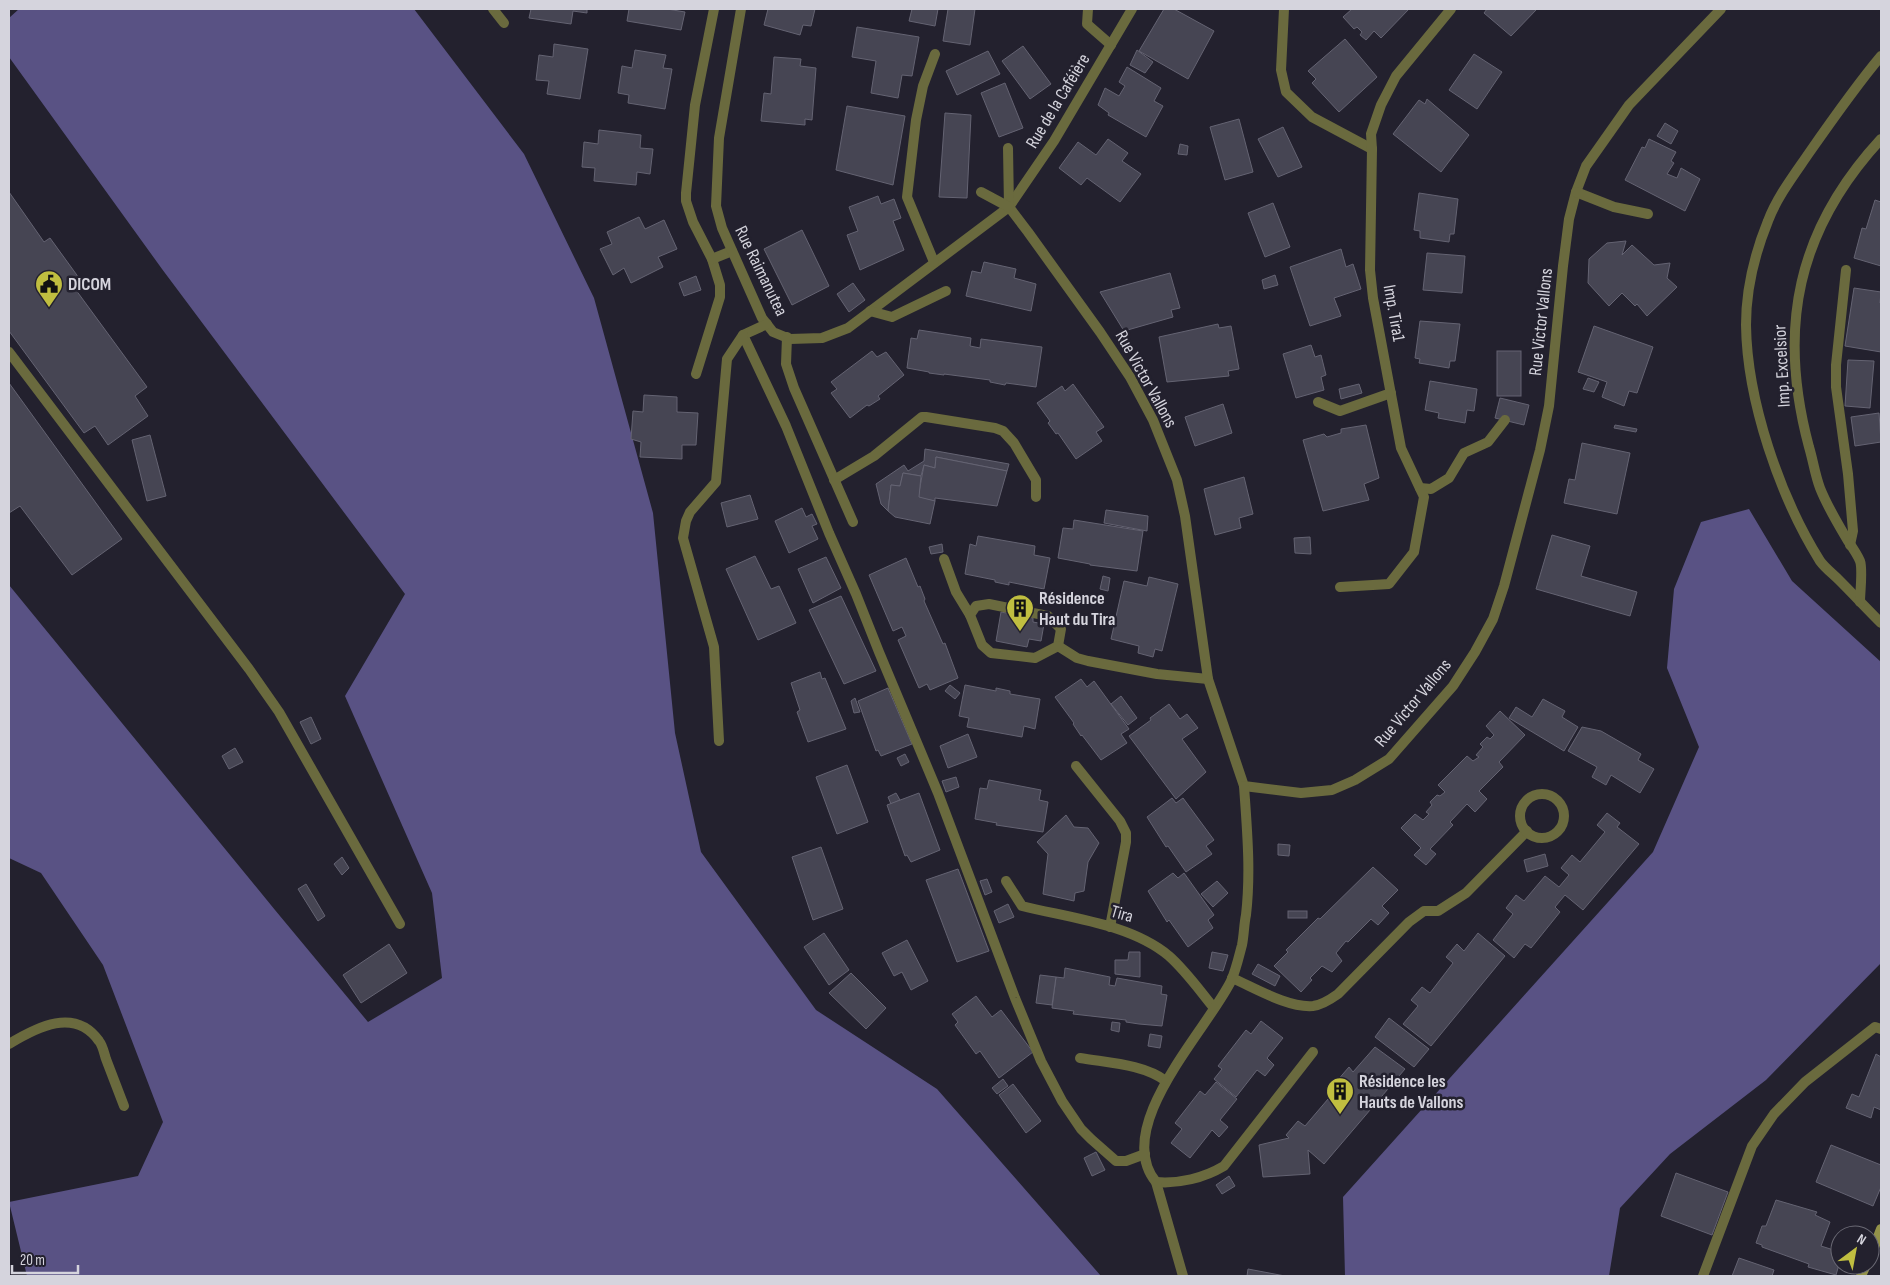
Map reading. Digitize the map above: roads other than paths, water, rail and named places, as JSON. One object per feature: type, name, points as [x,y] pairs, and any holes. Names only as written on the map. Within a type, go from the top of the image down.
[{"type":"street","points":[[493,9],[504,23]]},
{"type":"street","points":[[696,374],[720,297],[720,285],[712,259],[693,222],[686,201],[695,105],[714,9]]},
{"type":"street","name":"Rue Raimanutea","points":[[741,9],[720,138],[715,192],[716,206],[722,228],[762,318],[773,332],[787,337],[822,338],[848,328],[934,262],[1009,208]]},
{"type":"street","points":[[1088,9],[1087,24],[1111,45]]},
{"type":"street","name":"Rue de la Caféière","points":[[1009,208],[1054,141],[1132,9]]},
{"type":"street","points":[[1284,9],[1281,70],[1286,92],[1312,117],[1372,149]]},
{"type":"street","name":"Imp. Tira1","points":[[1418,483],[1401,448],[1373,298],[1370,270],[1372,149],[1370,134],[1381,105],[1396,76],[1451,9]]},
{"type":"street","name":"Rue Victor Vallons","points":[[1009,208],[1100,332],[1130,377],[1154,420],[1177,480],[1183,507],[1200,612],[1208,678],[1244,786],[1301,793],[1332,790],[1355,780],[1389,759],[1453,686],[1493,619],[1529,495],[1548,415],[1563,266],[1576,192],[1586,166],[1628,105],[1721,9]]},
{"type":"street","points":[[934,262],[907,197],[916,120],[923,86],[935,54]]},
{"type":"street","points":[[1881,56],[1860,82],[1791,179],[1768,220],[1749,289],[1746,324],[1748,360],[1755,400],[1783,487],[1821,562],[1881,623]]},
{"type":"street","name":"Imp. Excelsior","points":[[1860,602],[1860,562],[1833,516],[1820,487],[1800,414],[1796,365],[1796,318],[1800,289],[1817,233],[1837,196],[1863,159],[1881,139]]},
{"type":"street","points":[[1008,148],[1009,208]]},
{"type":"street","points":[[981,192],[1009,208]]},
{"type":"street","points":[[1576,192],[1614,207],[1648,214]]},
{"type":"street","points":[[712,259],[732,251]]},
{"type":"street","points":[[1846,270],[1836,365],[1836,387],[1853,531],[1850,545]]},
{"type":"street","points":[[870,311],[892,317],[946,291]]},
{"type":"street","points":[[720,741],[714,648],[683,538],[686,521],[690,512],[716,482],[728,359],[743,335],[767,324]]},
{"type":"street","points":[[743,335],[786,426],[938,793],[1011,989],[1041,1061],[1062,1102],[1081,1129],[1091,1139],[1116,1161],[1126,1161],[1145,1154]]},
{"type":"street","points":[[787,337],[786,364],[794,388],[853,522]]},
{"type":"street","points":[[9,352],[249,669],[279,712],[400,924]]},
{"type":"street","points":[[1318,402],[1340,411],[1391,393]]},
{"type":"street","points":[[834,480],[874,456],[922,417],[926,417],[995,428],[1003,431],[1014,443],[1036,480],[1036,497]]},
{"type":"street","points":[[1418,483],[1431,489],[1449,478],[1464,453],[1488,442],[1505,420]]},
{"type":"street","points":[[1340,587],[1389,584],[1414,552],[1424,497],[1418,483]]},
{"type":"street","points":[[944,559],[956,592],[970,615],[982,645],[991,654],[1035,658],[1058,646]]},
{"type":"street","points":[[970,615],[976,606],[989,604],[1048,616],[1061,629],[1058,646]]},
{"type":"street","points":[[1058,646],[1077,658],[1088,661],[1157,674],[1208,678]]},
{"type":"street","points":[[1076,766],[1120,821],[1126,833],[1126,842],[1110,927]]},
{"type":"street","points":[[1183,1276],[1156,1182],[1149,1174],[1143,1147],[1146,1126],[1166,1081],[1232,978],[1242,942],[1248,890],[1248,840],[1244,786]]},
{"type":"street","points":[[1543,794],[1552,796],[1558,801],[1564,812],[1564,818],[1553,835],[1541,838],[1529,834],[1527,831],[1522,826],[1520,816],[1521,810],[1528,799],[1543,794]]},
{"type":"street","points":[[1232,978],[1287,1002],[1315,1006],[1329,1000],[1338,994],[1409,922],[1424,911],[1438,911],[1466,893],[1527,831]]},
{"type":"street","name":"Tira","points":[[1006,881],[1022,906],[1110,927],[1139,936],[1169,956],[1214,1008]]},
{"type":"street","points":[[1703,1276],[1752,1146],[1774,1114],[1805,1082],[1878,1028],[1881,1017]]},
{"type":"street","points":[[9,1044],[27,1033],[53,1023],[67,1023],[87,1028],[100,1042],[124,1106]]},
{"type":"street","points":[[1156,1182],[1172,1183],[1199,1178],[1224,1166],[1313,1052]]},
{"type":"street","points":[[1080,1058],[1141,1069],[1156,1074],[1166,1081]]},
{"type":"place","name":"DICOM","points":[[49,308]]},
{"type":"place","name":"Résidence Haut du Tira","points":[[1020,632]]},
{"type":"place","name":"Résidence les Hauts de Vallons","points":[[1340,1115]]}]
